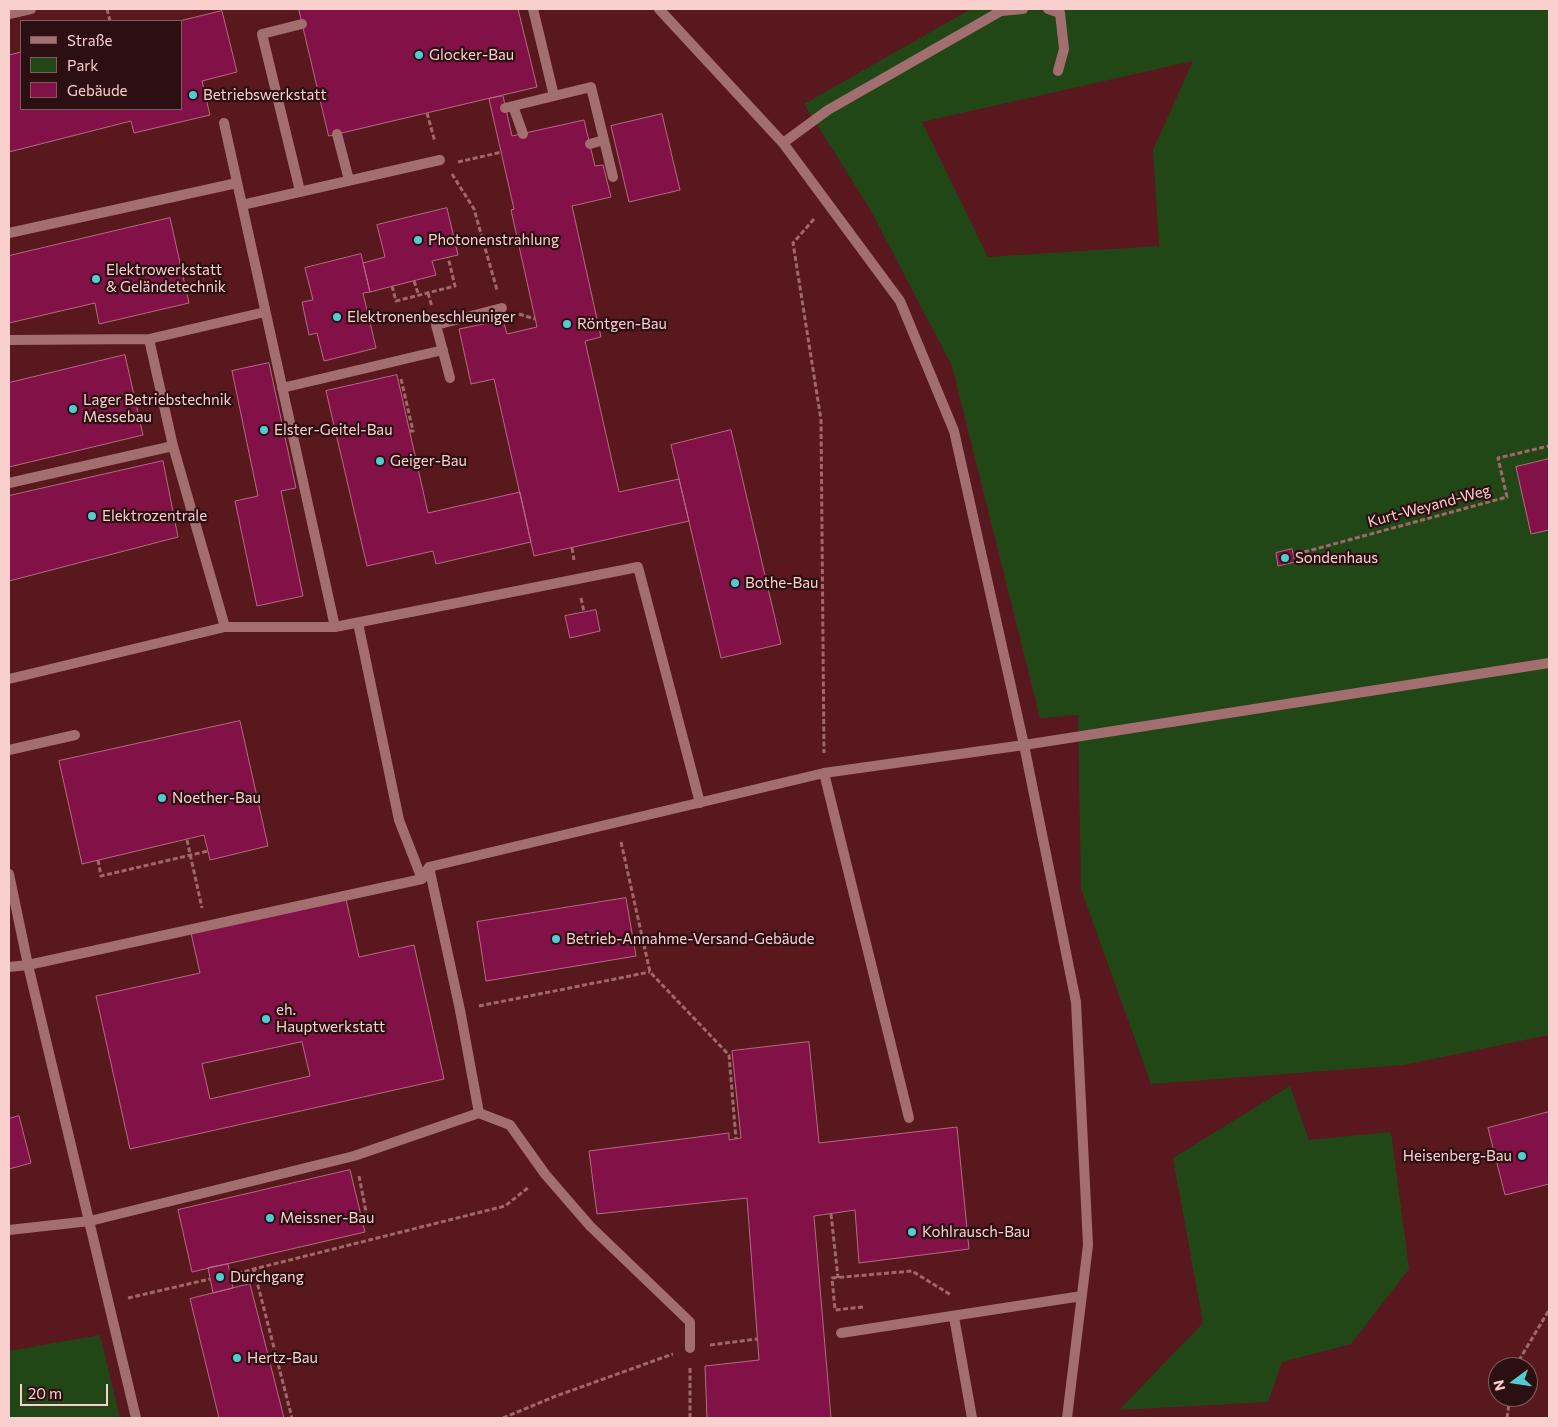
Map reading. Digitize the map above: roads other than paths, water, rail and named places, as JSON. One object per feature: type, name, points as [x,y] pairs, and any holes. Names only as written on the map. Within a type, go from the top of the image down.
[{"type":"street","points":[[9,14],[31,9]]},
{"type":"street","points":[[533,9],[554,96]]},
{"type":"street","points":[[659,9],[783,143],[900,301],[954,431],[1024,745],[1076,1002],[1088,1245],[1067,1418]]},
{"type":"street","points":[[783,143],[828,110],[1001,11],[1023,9]]},
{"type":"street","points":[[1048,9],[1060,13],[1064,49],[1058,71]]},
{"type":"street","points":[[300,191],[262,34],[302,24]]},
{"type":"street","points":[[523,134],[509,107],[591,87],[613,178]]},
{"type":"street","points":[[224,123],[336,628]]},
{"type":"street","points":[[337,134],[348,180]]},
{"type":"street","points":[[590,144],[604,140]]},
{"type":"street","points":[[242,205],[440,160]]},
{"type":"street","points":[[9,233],[237,183]]},
{"type":"street","points":[[450,378],[436,325],[502,308]]},
{"type":"street","points":[[9,340],[149,339],[265,312]]},
{"type":"street","points":[[149,339],[173,446],[225,627]]},
{"type":"street","points":[[282,388],[443,350]]},
{"type":"street","points":[[9,483],[173,446]]},
{"type":"street","points":[[9,679],[225,627],[336,628],[638,567],[700,803]]},
{"type":"street","points":[[358,623],[398,820],[422,879]]},
{"type":"street","points":[[422,879],[428,867],[824,773],[1024,745],[1549,662]]},
{"type":"street","points":[[9,750],[75,735]]},
{"type":"street","points":[[824,773],[909,1118]]},
{"type":"street","points":[[428,867],[460,1010],[479,1113]]},
{"type":"street","points":[[9,874],[28,964],[136,1418]]},
{"type":"street","points":[[9,967],[422,879]]},
{"type":"street","points":[[9,1230],[90,1221],[354,1156],[479,1113],[510,1125],[545,1174],[590,1226],[690,1322],[690,1348]]},
{"type":"street","points":[[842,1333],[1082,1296]]},
{"type":"street","points":[[954,1316],[972,1418]]},
{"type":"place","name":"Glocker-Bau","points":[[419,55]]},
{"type":"place","name":"Betriebswerkstatt","points":[[193,95]]},
{"type":"place","name":"Photonenstrahlung","points":[[418,240]]},
{"type":"place","name":"Elektrowerkstatt & Geländetechnik","points":[[96,279]]},
{"type":"place","name":"Elektronenbeschleuniger","points":[[337,317]]},
{"type":"place","name":"Röntgen-Bau","points":[[567,324]]},
{"type":"place","name":"Lager Betriebstechnik Messebau","points":[[73,409]]},
{"type":"place","name":"Elster-Geitel-Bau","points":[[264,430]]},
{"type":"place","name":"Geiger-Bau","points":[[380,461]]},
{"type":"place","name":"Elektrozentrale","points":[[92,516]]},
{"type":"place","name":"Sondenhaus","points":[[1285,558]]},
{"type":"place","name":"Bothe-Bau","points":[[735,583]]},
{"type":"place","name":"Noether-Bau","points":[[162,798]]},
{"type":"place","name":"Betrieb-Annahme-Versand-Gebäude","points":[[556,939]]},
{"type":"place","name":"eh. Hauptwerkstatt","points":[[266,1019]]},
{"type":"place","name":"Heisenberg-Bau","points":[[1522,1156]]},
{"type":"place","name":"Meissner-Bau","points":[[270,1218]]},
{"type":"place","name":"Kohlrausch-Bau","points":[[912,1232]]},
{"type":"place","name":"Durchgang","points":[[220,1277]]},
{"type":"place","name":"Hertz-Bau","points":[[237,1358]]}]
